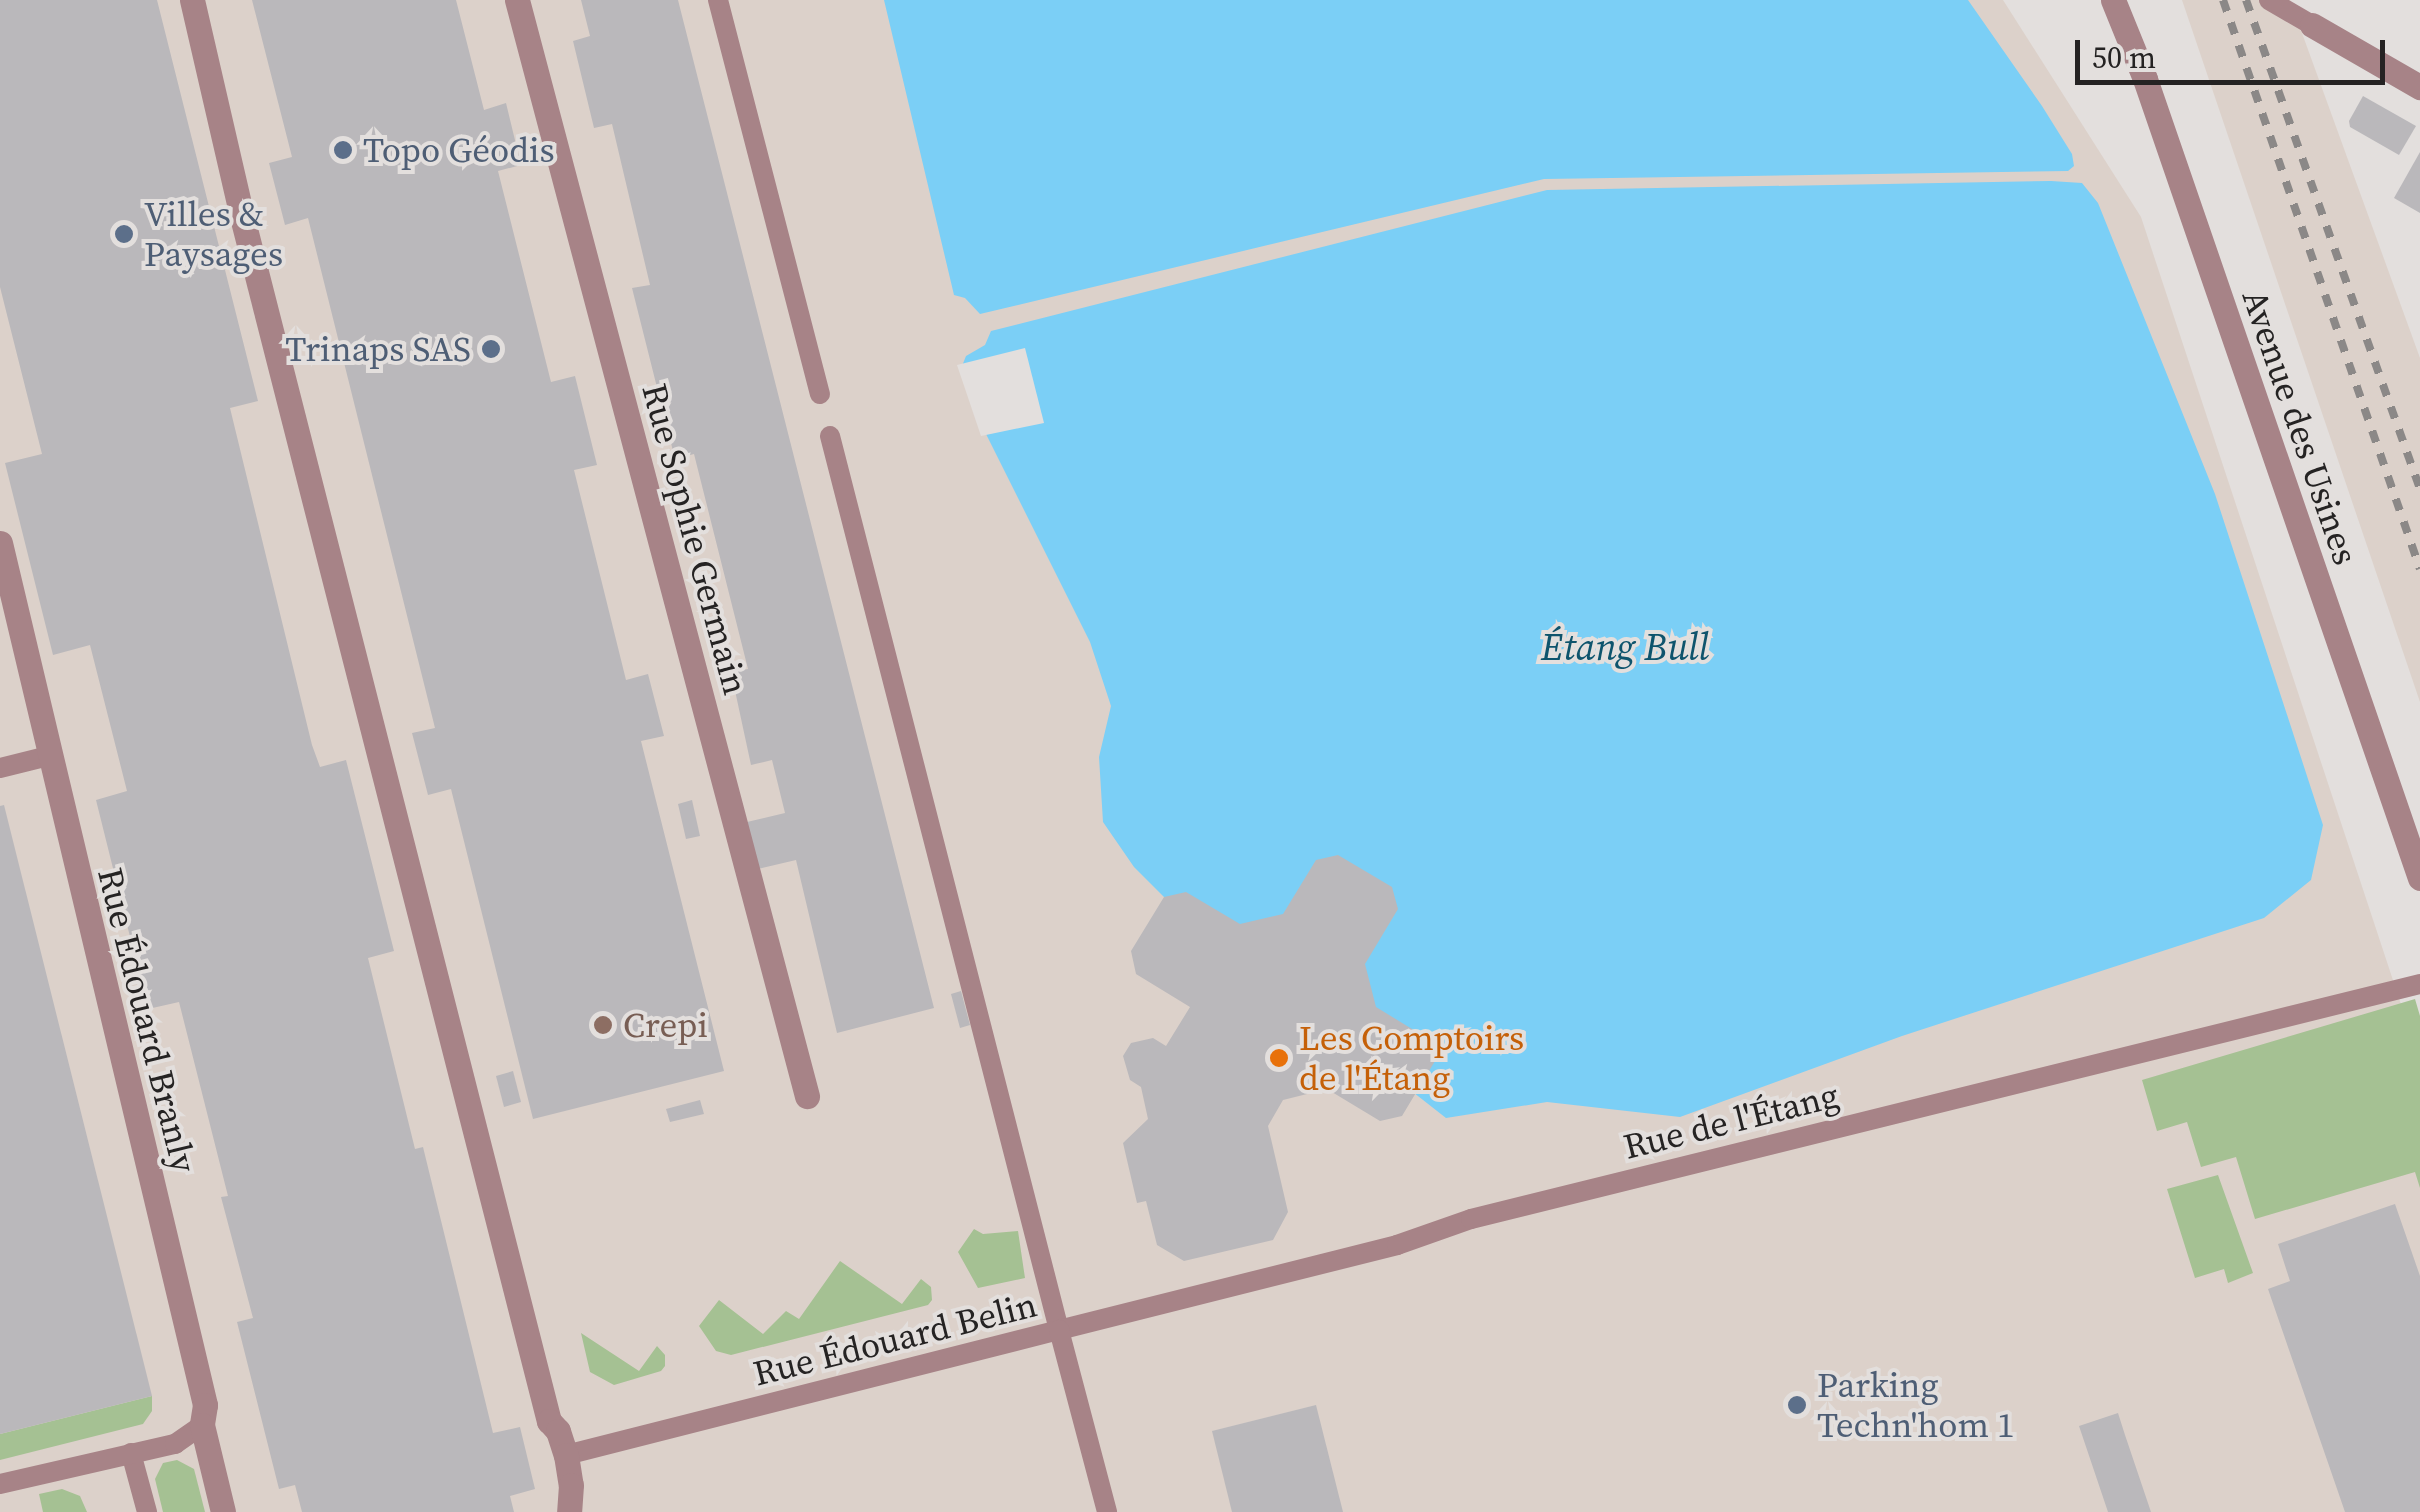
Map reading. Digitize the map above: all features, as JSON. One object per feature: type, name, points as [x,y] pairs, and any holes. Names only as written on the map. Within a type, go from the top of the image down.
[{"type":"street","points":[[192,0],[241,213],[550,1421],[566,1455],[571,1484],[569,1512]]},
{"type":"street","name":"Rue Sophie Germain","points":[[517,0],[807,1096]]},
{"type":"street","name":"Avenue des Usines","points":[[2112,0],[2145,79],[2420,878]]},
{"type":"street","points":[[2312,25],[2420,87]]},
{"type":"street","name":"Rue Édouard Branly","points":[[0,544],[52,755],[60,810],[204,1404],[202,1424],[223,1512]]},
{"type":"lane","points":[[718,0],[820,394]]},
{"type":"lane","points":[[2269,0],[2312,25]]},
{"type":"lane","points":[[830,436],[1059,1330]]},
{"type":"lane","points":[[0,768],[52,755]]},
{"type":"lane","name":"Rue de l'Étang","points":[[1059,1330],[1397,1244],[1471,1219],[2420,984]]},
{"type":"lane","name":"Rue Édouard Belin","points":[[566,1455],[1059,1330],[1108,1512]]},
{"type":"lane","points":[[0,1484],[175,1444],[202,1424]]},
{"type":"lane","points":[[131,1454],[147,1512]]},
{"type":"shaded area","points":[[0,0],[2003,0],[2141,217],[2420,1062],[2420,1512],[0,1512]]},
{"type":"shaded area","points":[[2182,0],[2290,0],[2420,358],[2420,702]]},
{"type":"green space","points":[[2415,999],[2420,1016],[2420,1188],[2415,1172],[2255,1219],[2236,1157],[2201,1167],[2187,1122],[2157,1131],[2142,1080]]},
{"type":"green space","points":[[2218,1175],[2253,1273],[2228,1283],[2224,1269],[2195,1278],[2167,1189]]},
{"type":"green space","points":[[974,1229],[983,1234],[1018,1231],[1025,1278],[978,1288],[958,1252]]},
{"type":"green space","points":[[840,1261],[902,1304],[921,1279],[931,1287],[932,1300],[928,1305],[731,1355],[716,1351],[699,1326],[719,1300],[763,1334],[786,1311],[799,1319]]},
{"type":"green space","points":[[581,1333],[639,1371],[657,1346],[665,1355],[665,1366],[661,1371],[614,1385],[590,1372]]},
{"type":"green space","points":[[152,1396],[152,1411],[143,1424],[0,1460],[0,1434]]},
{"type":"green space","points":[[177,1460],[194,1469],[205,1512],[163,1512],[155,1479],[163,1463]]},
{"type":"green space","points":[[62,1489],[80,1496],[87,1512],[43,1512],[39,1494]]},
{"type":"water","points":[[884,0],[1968,0],[2042,106],[2072,154],[2074,166],[2068,171],[1544,179],[980,314],[965,298],[954,295]]},
{"type":"water","name":"Étang Bull","points":[[2082,183],[2098,203],[2215,494],[2323,825],[2311,880],[2264,918],[1902,1036],[1680,1117],[1547,1102],[1446,1118],[1164,897],[1134,867],[1103,822],[1099,757],[1111,706],[1090,642],[973,408],[962,366],[966,356],[985,345],[991,331],[1547,190]]},
{"type":"pier","points":[[1025,348],[1044,423],[981,436],[957,365]]},
{"type":"building","points":[[0,0],[157,0],[258,401],[230,408],[312,745],[320,767],[346,760],[394,951],[368,958],[415,1149],[423,1147],[493,1433],[520,1427],[535,1489],[510,1496],[514,1512],[302,1512],[295,1485],[279,1489],[237,1322],[253,1318],[221,1197],[228,1196],[179,1002],[148,1009],[96,800],[127,791],[90,645],[53,655],[5,463],[42,454],[0,287]]},
{"type":"building","points":[[252,0],[456,0],[484,110],[506,103],[521,165],[498,171],[551,382],[575,376],[597,465],[574,470],[626,680],[648,674],[664,736],[641,741],[724,1071],[533,1119],[451,789],[428,795],[412,733],[435,728],[308,218],[285,225],[269,163],[292,157]]},
{"type":"building","points":[[581,0],[678,0],[934,1008],[837,1033],[796,860],[758,869],[747,822],[785,813],[772,760],[751,765],[731,672],[748,669],[694,454],[675,459],[632,288],[650,285],[612,124],[594,128],[573,41],[590,36]]},
{"type":"building","points":[[2363,96],[2416,126],[2399,155],[2350,127],[2349,121]]},
{"type":"building","points":[[2420,152],[2420,213],[2394,198]]},
{"type":"building","points":[[692,800],[700,836],[686,839],[678,804]]},
{"type":"building","points":[[4,805],[152,1396],[0,1434],[0,806]]},
{"type":"building","name":"Les Comptoirs de l'Étang","points":[[1338,855],[1392,887],[1398,909],[1365,964],[1376,1007],[1430,1040],[1435,1061],[1402,1116],[1380,1121],[1327,1089],[1283,1100],[1268,1126],[1288,1212],[1273,1240],[1184,1261],[1157,1245],[1146,1201],[1137,1203],[1123,1143],[1148,1119],[1141,1087],[1130,1080],[1123,1056],[1131,1043],[1153,1038],[1166,1046],[1190,1007],[1136,974],[1131,951],[1164,897],[1186,892],[1240,924],[1283,914],[1316,860]]},
{"type":"building","points":[[961,991],[970,1025],[960,1028],[951,994]]},
{"type":"building","points":[[513,1071],[521,1102],[504,1107],[496,1076]]},
{"type":"building","points":[[700,1100],[704,1114],[670,1122],[666,1109]]},
{"type":"building","points":[[2395,1204],[2420,1276],[2420,1512],[2345,1512],[2268,1289],[2290,1281],[2278,1244]]},
{"type":"building","points":[[1316,1405],[1343,1512],[1232,1512],[1212,1431]]},
{"type":"building","points":[[2118,1413],[2151,1512],[2108,1512],[2079,1426]]},
{"type":"railway","points":[[2223,0],[2420,569]]},
{"type":"railway","points":[[2246,0],[2420,489]]},
{"type":"place","name":"Topo Géodis","points":[[343,150]]},
{"type":"place","name":"Villes & Paysages","points":[[124,234]]},
{"type":"place","name":"Trinaps SAS","points":[[491,349]]},
{"type":"place","name":"Crepi","points":[[603,1025]]},
{"type":"place","name":"Les Comptoirs de l'Étang","points":[[1279,1058]]},
{"type":"place","name":"Parking Techn'hom 1","points":[[1797,1405]]}]
